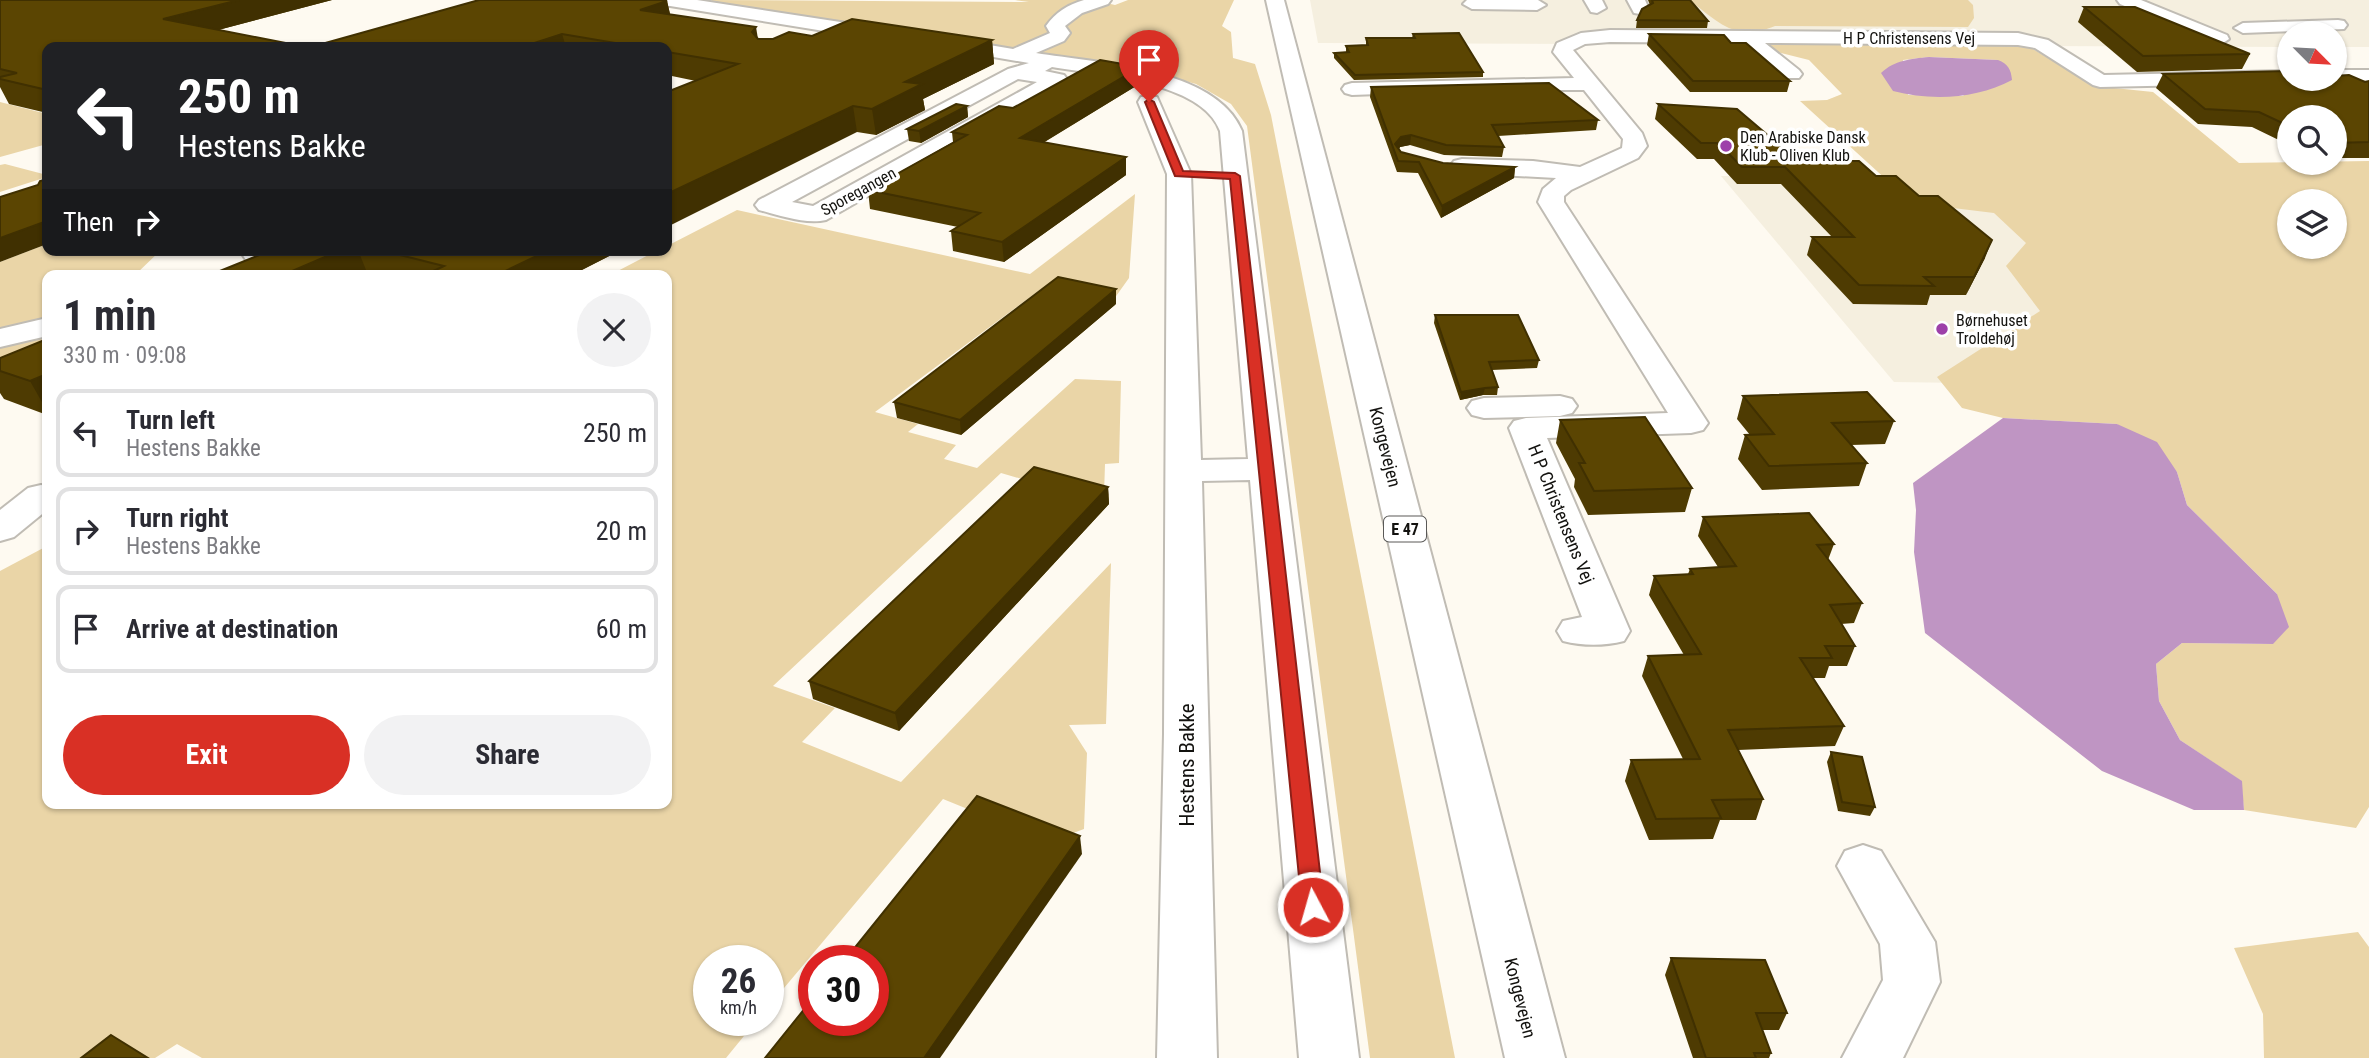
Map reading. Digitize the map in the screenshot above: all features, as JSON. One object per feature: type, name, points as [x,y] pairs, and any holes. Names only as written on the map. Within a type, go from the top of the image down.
[{"type":"street","points":[[664,0],[1030,63],[1151,78],[1198,95],[1226,118],[1231,131],[1329,1058]]},
{"type":"street","points":[[1030,63],[1061,33],[1055,26],[1062,16],[1102,0]]},
{"type":"street","name":"Kongevejen","points":[[1275,0],[1535,1058]]},
{"type":"street","points":[[2126,0],[2220,39]]},
{"type":"street","points":[[1472,4],[1537,5]]},
{"type":"street","points":[[747,13],[728,20],[812,38],[809,40]]},
{"type":"street","points":[[2243,28],[2277,27]]},
{"type":"street","name":"H P Christensens Vej","points":[[1578,631],[1609,631],[1526,428],[1691,423],[1551,202],[1552,194],[1562,185],[1630,153],[1635,146],[1634,138],[1563,52],[1564,47],[1581,39],[1610,36],[2018,39],[2041,44],[2100,81],[2277,77]]},
{"type":"street","points":[[1747,38],[1793,74]]},
{"type":"street","name":"Sporegangen","points":[[1030,63],[1057,79],[817,215],[768,205],[1030,63]]},
{"type":"street","points":[[2347,76],[2369,76]]},
{"type":"street","points":[[1352,89],[1588,83]]},
{"type":"street","name":"Hestens Bakke","points":[[1149,102],[1179,174],[1184,471],[1187,1058]]},
{"type":"street","points":[[1442,165],[1533,168],[1584,175]]},
{"type":"street","points":[[1179,174],[1235,176]]},
{"type":"street","points":[[264,256],[290,262],[271,270]]},
{"type":"street","points":[[0,338],[42,328]]},
{"type":"street","points":[[1483,408],[1678,401]]},
{"type":"street","points":[[1184,471],[1266,469]]},
{"type":"street","points":[[0,529],[10,524],[41,496]]},
{"type":"street","points":[[1863,866],[1907,942],[1912,982],[1872,1058]]},
{"type":"shaded area","points":[[712,0],[1093,0],[1115,5],[1128,0],[1234,0],[1222,26],[1231,32],[1233,58],[1255,64],[1271,115],[1455,1058],[1370,1058],[1247,126],[1231,104],[1196,84],[1134,67],[706,4]]},
{"type":"shaded area","points":[[1310,0],[2369,0],[2369,47],[2347,47],[2347,21],[2277,21],[2277,47],[1318,43]]},
{"type":"shaded area","points":[[1689,0],[1968,0],[1973,5],[1974,18],[1968,27],[1775,26],[1749,32],[1728,28]]},
{"type":"shaded area","points":[[1763,41],[2031,48],[2095,86],[2153,92],[2239,163],[2277,162],[2277,175],[2347,175],[2347,161],[2369,161],[2369,807],[2356,828],[2244,810],[2241,781],[2180,740],[2159,701],[2156,664],[2182,643],[2273,644],[2277,594],[2187,505],[2177,472],[2117,424],[2003,418],[1962,408],[1937,377],[2040,311],[2006,266],[2026,243],[1994,213],[1912,203],[1800,101],[1827,100],[1842,94],[1809,60],[1773,51]],"holes":[[[1929,57],[1998,60],[1963,96],[1908,95],[1903,60]]]},
{"type":"shaded area","points":[[1929,57],[1998,60],[2008,67],[2012,80],[1984,91],[1938,97],[1893,91],[1881,73],[1897,63]]},
{"type":"shaded area","points":[[0,102],[42,113],[42,145],[0,157]]},
{"type":"shaded area","points":[[0,165],[42,174],[42,179],[0,192]]},
{"type":"shaded area","name":"Børnehuset Troldehøj","points":[[1721,176],[1902,177],[2039,216],[2106,276],[1962,383],[1894,382]]},
{"type":"shaded area","points":[[1135,194],[1129,278],[1114,299],[1041,289],[875,412],[918,424],[908,432],[956,445],[944,459],[977,468],[1075,379],[1121,381],[1119,463],[1105,464],[1104,495],[1053,488],[1001,473],[773,686],[835,708],[802,742],[901,782],[1111,563],[1106,724],[1069,725],[1087,753],[1084,829],[1049,842],[943,799],[820,945],[798,945],[798,971],[784,988],[784,945],[693,945],[693,1036],[744,1036],[726,1058],[202,1058],[177,1044],[155,1058],[0,1058],[0,571],[42,549],[42,809],[672,809],[672,270],[620,270],[646,256],[672,256],[672,243],[737,210],[1030,274]]},
{"type":"shaded area","points":[[42,246],[42,256],[155,256],[140,270],[42,270],[42,371],[0,384],[0,262]]},
{"type":"shaded area","points":[[2003,418],[2117,424],[2157,442],[2177,472],[2187,505],[2277,594],[2289,627],[2273,644],[2182,643],[2156,664],[2159,701],[2180,740],[2242,781],[2244,810],[2194,810],[2102,771],[1925,633],[1914,552],[1916,510],[1913,483]]},
{"type":"shaded area","points":[[2358,932],[2369,947],[2369,1058],[2264,1058],[2263,1014],[2234,948]]},
{"type":"building","points":[[0,0],[239,0],[163,19],[280,42],[42,42],[42,89],[0,79],[17,73],[0,69]]},
{"type":"building","points":[[479,0],[661,0],[667,1],[640,10],[756,27],[752,32],[758,39],[773,39],[789,32],[812,36],[852,19],[992,40],[905,82],[922,84],[872,109],[853,106],[672,192],[672,90],[738,64],[672,53],[672,42],[609,42],[562,34],[537,42],[329,42]]},
{"type":"building","points":[[1652,0],[1690,0],[1708,21],[1637,20],[1642,9],[1653,3]]},
{"type":"building","points":[[2084,7],[2135,7],[2250,54],[2143,56]]},
{"type":"building","points":[[1459,33],[1483,72],[1355,75],[1334,53],[1349,52],[1346,46],[1368,45],[1366,38],[1415,38],[1413,34]]},
{"type":"building","points":[[1649,34],[1724,35],[1731,43],[1746,43],[1790,81],[1693,81]]},
{"type":"building","points":[[1100,60],[1140,67],[1020,138],[1126,157],[1002,242],[951,231],[980,213],[868,190],[967,135],[952,132],[999,106],[1013,108]]},
{"type":"building","points":[[2277,71],[2277,91],[2347,91],[2347,75],[2369,81],[2369,142],[2347,143],[2347,105],[2277,105],[2277,120],[2259,112],[2205,109],[2163,74]]},
{"type":"building","points":[[1549,83],[1598,120],[1492,125],[1504,147],[1446,145],[1411,135],[1401,137],[1395,144],[1401,152],[1443,163],[1515,167],[1442,206],[1419,162],[1398,161],[1371,87]]},
{"type":"building","points":[[956,104],[967,106],[919,131],[907,129]]},
{"type":"building","points":[[1658,104],[1737,109],[1798,161],[1859,161],[1876,176],[1896,176],[1919,196],[1938,196],[1992,240],[1974,277],[1924,277],[1934,286],[1859,285],[1812,237],[1854,237],[1785,167],[1742,167],[1718,143],[1701,143]]},
{"type":"building","points":[[40,181],[42,223],[0,238],[0,197],[38,185]]},
{"type":"building","points":[[257,256],[327,256],[295,270],[222,270]]},
{"type":"building","points":[[404,256],[537,256],[507,270],[436,270],[444,266]]},
{"type":"building","points":[[1058,277],[1116,289],[960,420],[894,402]]},
{"type":"building","points":[[1435,315],[1518,315],[1539,360],[1489,362],[1498,387],[1461,392]]},
{"type":"building","points":[[42,341],[42,376],[30,381],[0,371],[0,358]]},
{"type":"building","points":[[1867,392],[1894,421],[1832,423],[1867,463],[1769,466],[1745,435],[1774,434],[1743,396]]},
{"type":"building","points":[[1645,417],[1692,488],[1594,491],[1579,463],[1585,463],[1560,420]]},
{"type":"building","points":[[1034,467],[1108,487],[895,713],[809,681]]},
{"type":"building","points":[[1809,513],[1834,544],[1817,545],[1862,603],[1830,605],[1855,646],[1825,646],[1832,658],[1800,658],[1844,726],[1728,730],[1763,799],[1712,800],[1721,818],[1656,819],[1631,760],[1700,759],[1648,656],[1701,654],[1654,576],[1693,574],[1690,569],[1736,566],[1703,517]]},
{"type":"building","points":[[1831,752],[1862,757],[1875,807],[1842,802]]},
{"type":"building","points":[[977,796],[1080,836],[924,1058],[765,1058],[798,1017],[798,1036],[889,1036],[889,945],[857,945]]},
{"type":"building","points":[[1671,958],[1765,960],[1787,1013],[1756,1013],[1771,1053],[1754,1053],[1756,1058],[1706,1058]]},
{"type":"building","points":[[111,1035],[148,1058],[81,1058]]},
{"type":"place","name":"Den Arabiske Dansk Klub - Oliven Klub","points":[[1726,146]]},
{"type":"place","name":"Børnehuset Troldehøj","points":[[1942,329]]},
{"type":"route","points":[[1149,102],[1179,174],[1235,176],[1313,907]]}]
